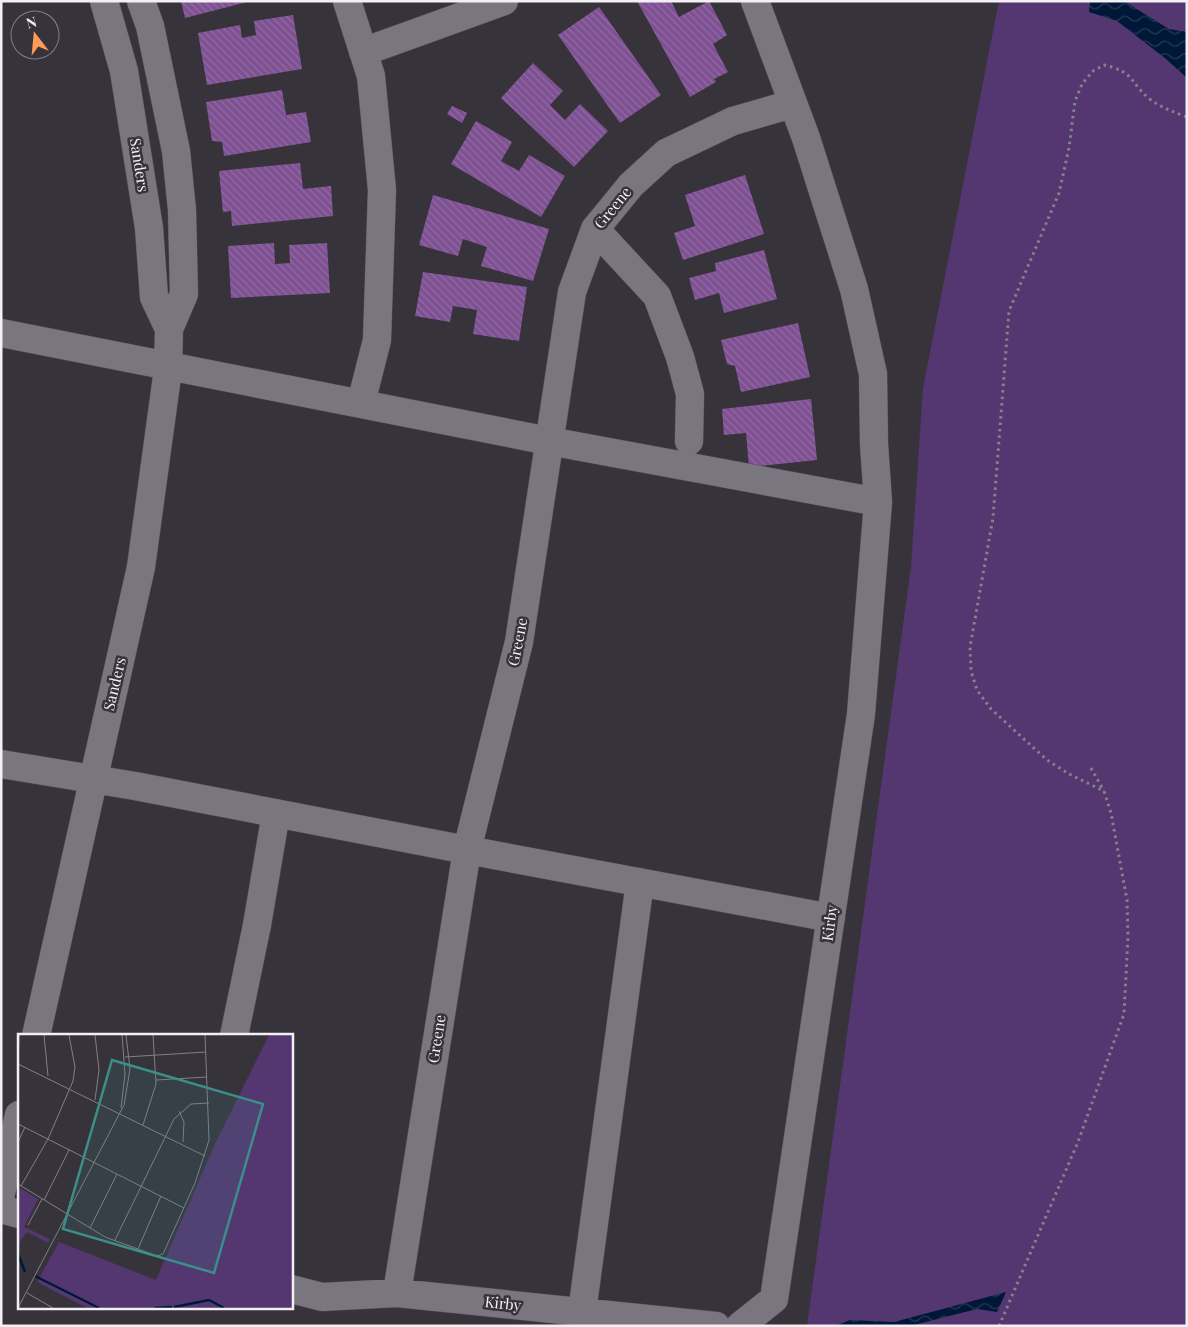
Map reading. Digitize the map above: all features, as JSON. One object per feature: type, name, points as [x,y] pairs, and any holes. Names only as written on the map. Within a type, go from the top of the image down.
[{"type":"street","name":"Sanders","points":[[104,1],[124,71],[149,228],[154,297],[169,329]]},
{"type":"street","name":"Sanders","points":[[36,1034],[141,567],[168,365],[169,329],[184,294],[182,210],[176,151],[150,26],[141,1]]},
{"type":"street","points":[[347,1],[371,76],[382,190],[377,340],[361,403]]},
{"type":"street","points":[[363,52],[504,1]]},
{"type":"street","name":"Kirby","points":[[740,1326],[774,1299],[861,714],[878,502],[874,444],[873,374],[854,289],[806,138],[755,1]]},
{"type":"street","name":"Greene","points":[[397,1293],[467,850],[519,642],[572,292],[595,229],[631,185],[666,153],[733,122],[792,104]]},
{"type":"street","points":[[595,229],[657,296],[680,357],[690,394],[688,441]]},
{"type":"street","points":[[1,333],[549,441],[878,502]]},
{"type":"street","points":[[1,764],[135,786],[831,918]]},
{"type":"street","points":[[234,1034],[258,925],[276,813]]},
{"type":"street","points":[[582,1312],[640,882]]},
{"type":"street","points":[[1,1193],[18,1119]]},
{"type":"street","points":[[1,1210],[18,1214]]},
{"type":"street","name":"Kirby","points":[[292,1289],[322,1297],[397,1293],[716,1326]]},
{"type":"path","points":[[1104,791],[1069,774],[1048,760],[1012,729],[991,709],[977,690],[971,671],[970,647],[993,518],[1009,311],[1060,192],[1069,148],[1075,101],[1082,84],[1093,72],[1104,65],[1120,68],[1136,82],[1149,98],[1165,109],[1187,118]]},
{"type":"path","points":[[1000,1326],[1078,1142],[1124,1014],[1128,945],[1127,900],[1111,813],[1104,791],[1091,768]]},
{"type":"shaded area","points":[[999,1],[1187,1],[1187,1326],[807,1326],[911,567],[923,388]]},
{"type":"water","points":[[1090,1],[1124,1],[1169,29],[1187,32],[1187,78],[1117,21],[1089,12]]},
{"type":"water","points":[[1006,1292],[997,1312],[977,1309],[910,1326],[835,1326],[850,1320],[894,1322]]},
{"type":"building","points":[[181,1],[247,1],[247,2],[185,18]]},
{"type":"building","points":[[637,1],[671,1],[679,17],[709,1],[727,35],[713,44],[728,72],[714,79],[716,82],[690,97]]},
{"type":"building","points":[[599,7],[661,95],[620,123],[558,35]]},
{"type":"building","points":[[293,15],[302,69],[207,85],[198,33],[240,25],[242,38],[256,35],[254,21]]},
{"type":"building","points":[[533,63],[563,91],[550,105],[565,120],[580,104],[608,131],[574,167],[501,98]]},
{"type":"building","points":[[282,90],[286,115],[306,112],[311,142],[224,156],[222,142],[212,141],[206,102]]},
{"type":"building","points":[[452,106],[467,113],[462,123],[447,114]]},
{"type":"building","points":[[476,121],[512,142],[501,161],[519,171],[529,155],[565,176],[541,217],[451,164]]},
{"type":"building","points":[[300,163],[303,189],[331,186],[333,216],[232,226],[231,211],[223,212],[219,171]]},
{"type":"building","points":[[745,175],[764,234],[683,260],[674,233],[695,226],[685,195]]},
{"type":"building","points":[[433,195],[549,229],[533,281],[481,266],[487,247],[463,239],[458,256],[419,245]]},
{"type":"building","points":[[274,243],[275,264],[290,263],[289,245],[327,243],[330,293],[231,298],[228,246]]},
{"type":"building","points":[[764,250],[777,299],[724,313],[719,293],[695,300],[689,278],[716,271],[715,263]]},
{"type":"building","points":[[423,272],[527,287],[519,341],[473,334],[477,310],[453,306],[450,322],[415,316]]},
{"type":"building","points":[[798,323],[810,377],[741,392],[735,366],[727,364],[721,340]]},
{"type":"building","points":[[811,399],[817,460],[749,467],[746,433],[724,435],[722,409]]}]
